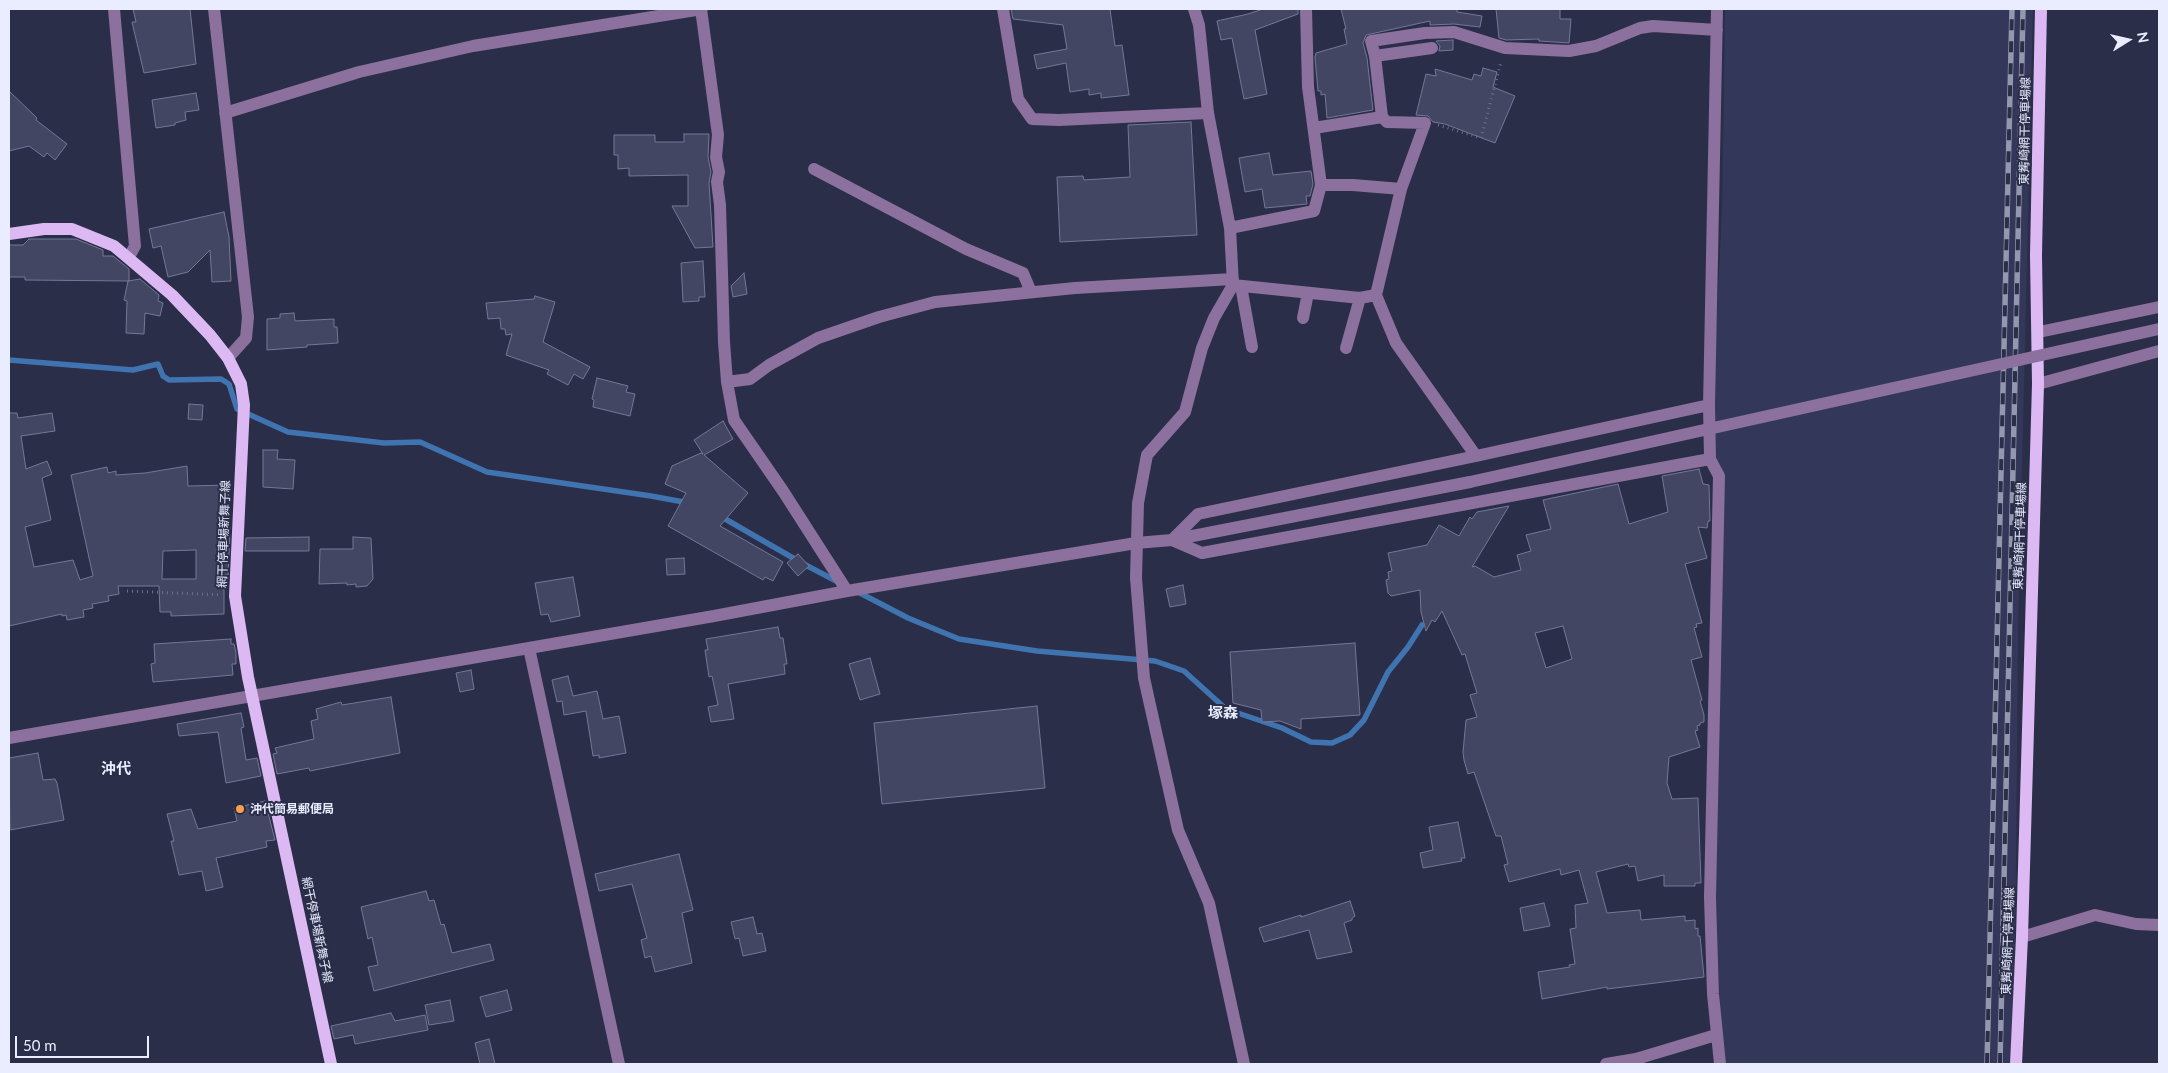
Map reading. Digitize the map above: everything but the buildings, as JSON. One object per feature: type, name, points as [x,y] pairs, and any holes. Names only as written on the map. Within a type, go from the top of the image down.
[{"type":"main road","name":"東觜崎網干停車場線","points":[[2016,1064],[2022,937],[2038,384],[2036,255],[2041,9]]},
{"type":"main road","name":"網干停車場新舞子線","points":[[9,234],[44,229],[72,229],[114,246],[172,295],[228,358],[241,384],[244,405],[235,596],[252,695],[331,1064]]},
{"type":"street","points":[[114,9],[135,246],[129,257]]},
{"type":"street","points":[[214,9],[248,317],[246,338],[228,358]]},
{"type":"street","points":[[225,113],[359,72],[473,46],[701,9],[718,135],[716,157],[719,172],[727,382],[734,420],[847,591]]},
{"type":"street","points":[[1003,9],[1018,99],[1032,119],[1059,120],[1208,113]]},
{"type":"street","points":[[1194,9],[1199,25],[1208,113],[1230,228],[1236,283],[1252,347]]},
{"type":"street","points":[[1230,228],[1314,211],[1322,185],[1308,87],[1306,9]]},
{"type":"street","points":[[1717,9],[1709,405],[1710,459],[1719,476],[1710,897],[1713,994],[1720,1064]]},
{"type":"street","points":[[1476,456],[1396,343],[1376,295],[1401,189],[1426,123],[1387,122],[1382,118],[1375,56],[1371,40],[1424,33],[1454,32],[1505,48],[1569,51],[1596,46],[1640,28],[1653,26],[1717,30]]},
{"type":"street","points":[[1375,56],[1432,48]]},
{"type":"street","points":[[1314,128],[1382,118]]},
{"type":"street","points":[[814,169],[966,249],[1023,273],[1030,292]]},
{"type":"street","points":[[1322,185],[1353,184],[1401,189]]},
{"type":"street","points":[[727,382],[750,379],[769,365],[818,338],[879,317],[935,302],[1030,292],[1236,283],[1360,298],[1376,295]]},
{"type":"street","points":[[1236,283],[1214,318],[1202,348],[1185,412],[1147,455],[1138,503],[1136,578],[1144,678],[1178,830],[1209,903],[1244,1064]]},
{"type":"street","points":[[1303,318],[1308,293]]},
{"type":"street","points":[[1346,348],[1360,298]]},
{"type":"street","points":[[2038,332],[2159,308]]},
{"type":"street","points":[[9,738],[847,591],[1136,543],[1172,540],[1470,482],[2159,329]]},
{"type":"street","points":[[2038,384],[2159,350]]},
{"type":"street","points":[[1172,540],[1198,514],[1709,405]]},
{"type":"street","points":[[1172,540],[1202,553],[1710,459]]},
{"type":"street","points":[[529,648],[619,1064]]},
{"type":"street","points":[[2022,937],[2095,915],[2136,924],[2159,925]]},
{"type":"street","points":[[1606,1064],[1636,1059],[1716,1035]]},
{"type":"path","points":[[1426,123],[1447,126],[1481,138],[1505,48]]},
{"type":"path","points":[[126,591],[235,596]]},
{"type":"shaded area","points":[[1725,9],[2033,9],[2018,635],[2015,977],[2010,1064],[1725,1064],[1721,1040],[1714,831],[1714,381],[1722,209]]},
{"type":"waterway","points":[[9,360],[133,370],[158,364],[163,376],[169,380],[221,379],[229,384],[237,409],[288,432],[384,443],[420,442],[487,472],[689,503]]},
{"type":"waterway","points":[[720,516],[838,582]]},
{"type":"waterway","points":[[856,591],[908,618],[959,639],[1037,651],[1155,661],[1184,671],[1226,709],[1282,728],[1311,742],[1332,743],[1350,735],[1364,720],[1388,672],[1408,647],[1422,625]]},
{"type":"railway","points":[[1987,1064],[2012,9]]},
{"type":"railway","points":[[2000,1064],[2023,9]]},
{"type":"place","name":"沖代簡易郵便局","points":[[240,809]]},
{"type":"district","name":"塚森","points":[[1223,713]]},
{"type":"district","name":"沖代","points":[[116,769]]}]
